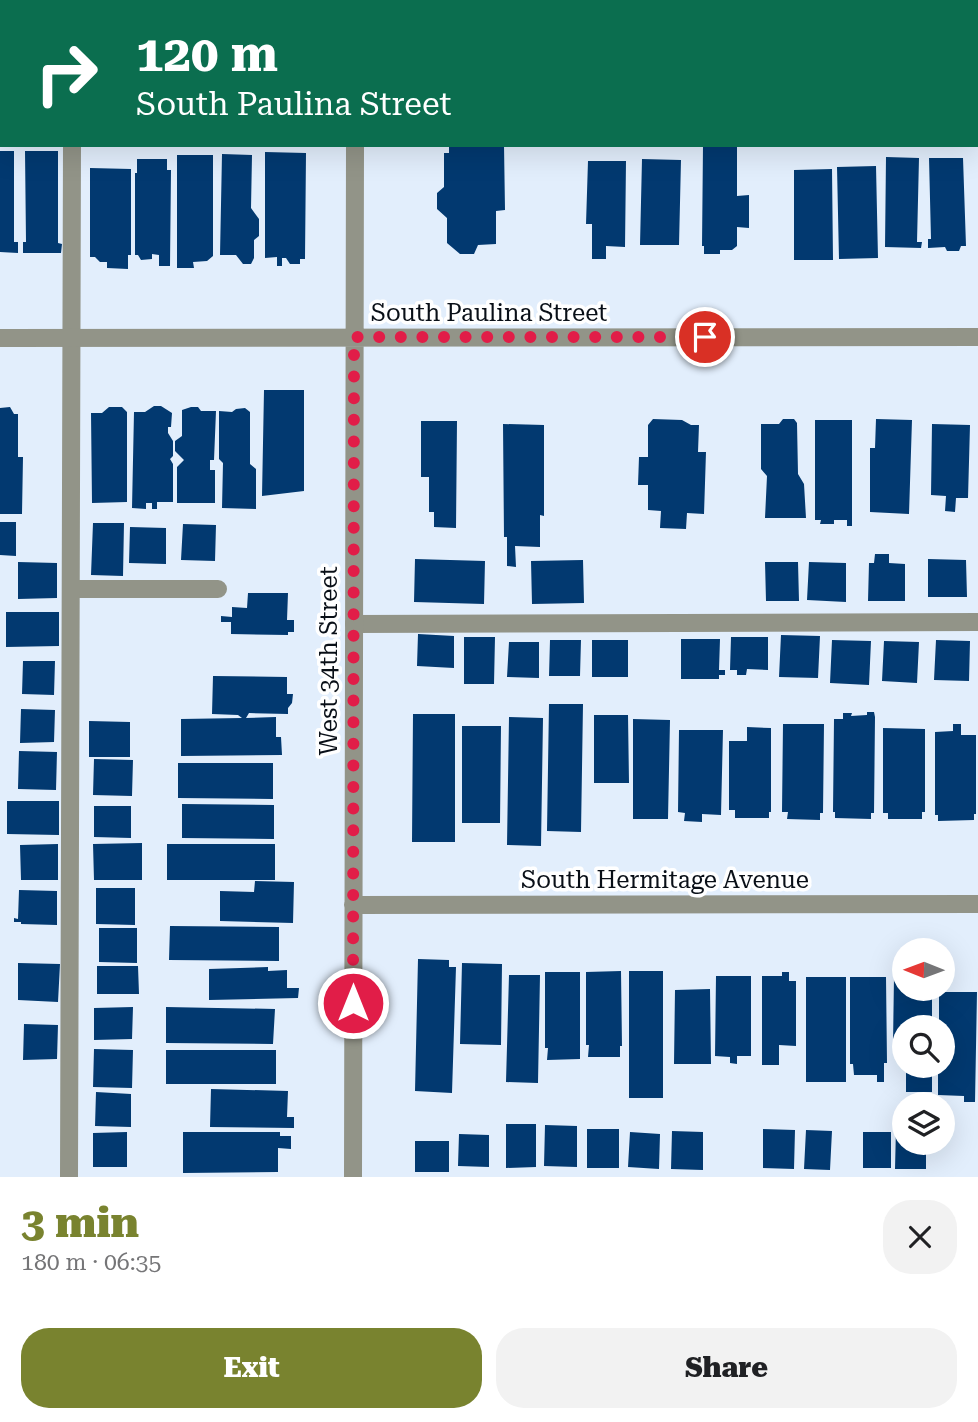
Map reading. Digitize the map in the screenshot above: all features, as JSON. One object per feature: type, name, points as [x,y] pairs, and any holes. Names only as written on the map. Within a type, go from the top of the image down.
[{"type":"street","points":[[69,1177],[72,147]]},
{"type":"street","name":"West 34th Street","points":[[353,1177],[355,147]]},
{"type":"street","name":"South Paulina Street","points":[[0,338],[978,337]]},
{"type":"street","points":[[72,589],[218,589]]},
{"type":"street","points":[[354,624],[978,622]]},
{"type":"street","name":"South Hermitage Avenue","points":[[353,905],[978,904]]},
{"type":"building","points":[[449,147],[504,147],[505,210],[496,211],[496,244],[478,245],[474,254],[460,254],[447,243],[447,218],[437,209],[437,193],[444,187],[444,153],[449,153]]},
{"type":"building","points":[[703,147],[737,147],[737,196],[749,195],[749,228],[737,227],[737,246],[732,250],[720,250],[720,254],[704,254]]},
{"type":"building","points":[[0,151],[14,151],[14,242],[18,242],[18,253],[0,252]]},
{"type":"building","points":[[25,151],[58,151],[58,243],[62,244],[61,253],[23,253],[23,242],[26,242]]},
{"type":"building","points":[[265,152],[306,153],[305,259],[300,259],[300,264],[290,264],[286,258],[282,258],[282,266],[277,266],[277,257],[265,258]]},
{"type":"building","points":[[222,154],[252,155],[251,208],[259,219],[259,236],[254,240],[254,258],[251,264],[243,264],[236,255],[220,255]]},
{"type":"building","points":[[177,155],[213,155],[213,256],[207,261],[193,262],[194,268],[177,268]]},
{"type":"building","points":[[886,157],[919,158],[917,242],[922,242],[921,248],[885,247]]},
{"type":"building","points":[[929,158],[963,158],[966,246],[961,246],[959,251],[947,251],[945,247],[928,248],[928,239],[931,239]]},
{"type":"building","points":[[137,159],[167,159],[167,170],[171,170],[170,266],[159,266],[159,255],[152,254],[152,259],[141,260],[135,255]]},
{"type":"building","points":[[642,159],[681,160],[679,245],[640,245]]},
{"type":"building","points":[[588,161],[626,161],[625,247],[606,246],[606,259],[592,259],[592,224],[586,224]]},
{"type":"building","points":[[876,166],[878,258],[839,259],[837,167]]},
{"type":"building","points":[[90,168],[131,169],[131,255],[128,255],[128,269],[107,268],[107,262],[90,257]]},
{"type":"building","points":[[832,169],[833,260],[794,260],[794,170]]},
{"type":"building","points":[[264,390],[304,390],[304,491],[262,496]]},
{"type":"building","points":[[154,406],[161,406],[172,413],[168,433],[173,441],[173,456],[170,459],[173,464],[173,502],[157,502],[157,509],[152,509],[152,503],[146,503],[146,509],[132,508],[134,412],[145,412]]},
{"type":"building","points":[[10,407],[14,414],[18,414],[18,457],[23,457],[22,514],[0,514],[0,408]]},
{"type":"building","points":[[109,407],[122,407],[127,412],[127,502],[92,503],[91,413],[102,413]]},
{"type":"building","points":[[198,407],[201,411],[216,411],[214,460],[210,460],[210,470],[215,470],[215,503],[177,503],[177,467],[184,460],[175,451],[175,441],[182,436],[182,410]]},
{"type":"building","points":[[245,408],[250,412],[250,464],[256,469],[256,509],[222,508],[223,463],[219,459],[219,411],[232,412]]},
{"type":"building","points":[[653,419],[682,420],[691,425],[699,425],[698,452],[706,452],[704,514],[687,513],[686,529],[660,528],[661,511],[648,510],[648,485],[638,485],[639,457],[648,457],[648,425]]},
{"type":"building","points":[[783,419],[794,419],[797,423],[798,474],[804,484],[806,518],[765,518],[767,476],[761,469],[761,424],[779,424]]},
{"type":"building","points":[[876,419],[912,420],[909,514],[870,512],[870,448],[875,448]]},
{"type":"building","points":[[815,420],[852,420],[852,526],[847,526],[847,520],[820,524],[821,520],[815,520]]},
{"type":"building","points":[[421,421],[457,421],[456,528],[434,527],[434,512],[429,512],[429,477],[421,477]]},
{"type":"building","points":[[503,424],[544,425],[544,516],[540,515],[540,547],[515,546],[516,567],[507,566],[507,537],[504,537]]},
{"type":"building","points":[[932,424],[970,425],[968,498],[956,498],[955,512],[945,511],[946,496],[931,495]]},
{"type":"building","points":[[0,522],[16,522],[16,556],[0,555]]},
{"type":"building","points":[[93,523],[124,523],[123,576],[91,575]]},
{"type":"building","points":[[183,524],[216,525],[215,561],[181,560]]},
{"type":"building","points":[[130,527],[166,528],[166,564],[129,563]]},
{"type":"building","points":[[875,554],[889,554],[889,563],[905,564],[905,601],[868,601],[869,563],[874,563]]},
{"type":"building","points":[[415,559],[485,561],[484,604],[414,602]]},
{"type":"building","points":[[928,559],[966,560],[967,597],[928,597]]},
{"type":"building","points":[[583,560],[584,603],[532,604],[531,561]]},
{"type":"building","points":[[18,562],[57,563],[57,598],[18,599]]},
{"type":"building","points":[[765,562],[798,562],[799,601],[766,601]]},
{"type":"building","points":[[809,562],[846,563],[846,602],[807,600]]},
{"type":"building","points":[[248,593],[288,593],[287,620],[294,620],[294,632],[288,632],[288,635],[231,634],[231,622],[221,622],[221,616],[232,617],[232,607],[247,608]]},
{"type":"building","points":[[6,612],[59,612],[59,646],[6,647]]},
{"type":"building","points":[[418,634],[454,636],[454,668],[417,666]]},
{"type":"building","points":[[781,635],[820,636],[818,678],[779,677]]},
{"type":"building","points":[[464,637],[495,637],[494,684],[464,684]]},
{"type":"building","points":[[731,637],[768,637],[768,670],[747,669],[746,675],[737,675],[737,670],[730,670]]},
{"type":"building","points":[[681,639],[720,639],[719,670],[725,670],[725,675],[719,675],[719,679],[681,679]]},
{"type":"building","points":[[550,640],[581,640],[580,676],[549,676]]},
{"type":"building","points":[[592,640],[628,640],[628,677],[592,677]]},
{"type":"building","points":[[832,640],[871,641],[869,685],[830,683]]},
{"type":"building","points":[[936,640],[970,641],[969,681],[934,680]]},
{"type":"building","points":[[884,641],[919,642],[917,683],[882,681]]},
{"type":"building","points":[[509,642],[539,642],[539,678],[507,677]]},
{"type":"building","points":[[23,661],[55,661],[54,695],[22,694]]},
{"type":"building","points":[[213,676],[287,677],[287,694],[293,694],[288,714],[249,713],[246,718],[276,717],[276,737],[281,737],[282,755],[181,756],[181,719],[242,718],[238,715],[212,714]]},
{"type":"building","points":[[549,704],[583,704],[581,832],[547,831]]},
{"type":"building","points":[[21,709],[55,710],[54,742],[20,743]]},
{"type":"building","points":[[867,712],[874,712],[875,717],[874,813],[871,813],[871,819],[835,818],[834,719],[843,719],[843,713],[852,713],[851,716],[867,715]]},
{"type":"building","points":[[413,714],[455,714],[455,842],[412,842]]},
{"type":"building","points":[[594,715],[628,715],[629,783],[594,783]]},
{"type":"building","points":[[509,717],[543,718],[541,846],[507,845]]},
{"type":"building","points":[[633,719],[670,720],[668,819],[633,819]]},
{"type":"building","points":[[89,721],[130,722],[130,757],[89,757]]},
{"type":"building","points":[[783,724],[824,724],[823,813],[820,813],[820,820],[787,819],[788,812],[782,812]]},
{"type":"building","points":[[953,724],[961,724],[961,735],[976,735],[974,820],[938,821],[938,815],[935,815],[935,732],[953,731]]},
{"type":"building","points":[[462,726],[501,726],[500,823],[462,823]]},
{"type":"building","points":[[747,727],[771,728],[769,818],[735,818],[735,810],[729,810],[729,741],[747,741]]},
{"type":"building","points":[[883,728],[925,729],[925,812],[922,812],[922,819],[888,819],[888,813],[883,813]]},
{"type":"building","points":[[679,730],[723,730],[721,815],[702,814],[702,822],[684,821],[685,813],[678,812]]},
{"type":"building","points":[[19,751],[57,752],[56,790],[18,789]]},
{"type":"building","points":[[94,759],[133,760],[132,796],[93,795]]},
{"type":"building","points":[[178,763],[273,763],[273,799],[178,798]]},
{"type":"building","points":[[7,801],[59,801],[59,835],[7,834]]},
{"type":"building","points":[[182,804],[274,805],[274,839],[182,838]]},
{"type":"building","points":[[94,806],[131,806],[131,838],[94,837]]},
{"type":"building","points":[[142,843],[142,880],[94,880],[93,844]]},
{"type":"building","points":[[58,844],[58,880],[21,880],[20,845]]},
{"type":"building","points":[[167,844],[275,844],[275,880],[167,880]]},
{"type":"building","points":[[255,881],[294,882],[293,923],[220,921],[220,891],[254,892]]},
{"type":"building","points":[[96,888],[135,888],[135,925],[96,924]]},
{"type":"building","points":[[19,890],[57,891],[57,925],[14,922],[14,918],[18,919]]},
{"type":"building","points":[[170,926],[279,927],[279,961],[169,960]]},
{"type":"building","points":[[99,928],[137,928],[137,963],[99,962]]},
{"type":"building","points":[[418,959],[449,960],[449,967],[456,967],[452,1093],[415,1091]]},
{"type":"building","points":[[18,963],[60,964],[58,1002],[18,1000]]},
{"type":"building","points":[[462,963],[502,964],[501,1045],[460,1044]]},
{"type":"building","points":[[97,966],[138,966],[139,994],[97,994]]},
{"type":"building","points":[[268,967],[268,971],[287,970],[287,988],[299,988],[298,998],[209,1000],[209,969]]},
{"type":"building","points":[[621,971],[620,1057],[588,1057],[586,972]]},
{"type":"building","points":[[629,971],[663,971],[663,1098],[629,1098]]},
{"type":"building","points":[[545,972],[580,972],[580,1059],[547,1060]]},
{"type":"building","points":[[782,972],[789,972],[789,981],[796,981],[796,1046],[779,1045],[779,1065],[762,1065],[762,976],[782,976]]},
{"type":"building","points":[[509,975],[540,975],[538,1083],[506,1082]]},
{"type":"building","points":[[716,976],[751,976],[751,1056],[737,1056],[737,1064],[730,1063],[730,1057],[715,1056]]},
{"type":"building","points":[[806,977],[846,977],[846,1082],[806,1082]]},
{"type":"building","points":[[850,977],[886,977],[887,1063],[884,1063],[884,1082],[877,1082],[877,1075],[854,1075],[853,1064],[850,1064]]},
{"type":"building","points":[[710,989],[711,1064],[674,1064],[675,990]]},
{"type":"building","points":[[956,992],[977,992],[975,1102],[964,1102],[964,1096],[955,1096],[955,1092],[938,1092],[938,1078],[955,1078],[955,1015],[939,1015],[939,1001],[956,1001]]},
{"type":"building","points":[[894,1001],[932,1001],[932,1015],[893,1015]]},
{"type":"building","points":[[133,1007],[132,1039],[94,1040],[94,1008]]},
{"type":"building","points":[[166,1007],[275,1009],[273,1044],[166,1043]]},
{"type":"building","points":[[24,1024],[58,1025],[57,1059],[23,1060]]},
{"type":"building","points":[[94,1049],[133,1050],[132,1088],[93,1087]]},
{"type":"building","points":[[166,1050],[276,1050],[276,1084],[166,1084]]},
{"type":"building","points":[[906,1078],[932,1078],[932,1092],[906,1092]]},
{"type":"building","points":[[211,1089],[288,1091],[287,1117],[294,1117],[294,1128],[210,1127]]},
{"type":"building","points":[[96,1092],[131,1094],[131,1127],[95,1126]]},
{"type":"building","points":[[506,1124],[536,1124],[536,1167],[506,1168]]},
{"type":"building","points":[[545,1125],[577,1126],[577,1167],[544,1166]]},
{"type":"building","points":[[587,1129],[619,1129],[619,1168],[587,1168]]},
{"type":"building","points":[[763,1129],[795,1130],[794,1169],[763,1168]]},
{"type":"building","points":[[806,1130],[832,1131],[830,1170],[804,1169]]},
{"type":"building","points":[[672,1131],[703,1132],[703,1170],[671,1169]]},
{"type":"building","points":[[127,1132],[127,1167],[93,1167],[93,1133]]},
{"type":"building","points":[[183,1132],[280,1132],[280,1136],[291,1136],[291,1149],[278,1148],[278,1172],[183,1173]]},
{"type":"building","points":[[630,1132],[660,1134],[659,1169],[628,1167]]},
{"type":"building","points":[[863,1132],[891,1132],[891,1168],[863,1168]]},
{"type":"building","points":[[459,1134],[489,1135],[489,1167],[458,1166]]},
{"type":"building","points":[[415,1141],[449,1141],[449,1172],[415,1172]]},
{"type":"building","points":[[895,1155],[926,1155],[926,1169],[895,1169]]},
{"type":"route","points":[[353,1003],[354,337],[705,337]]}]
